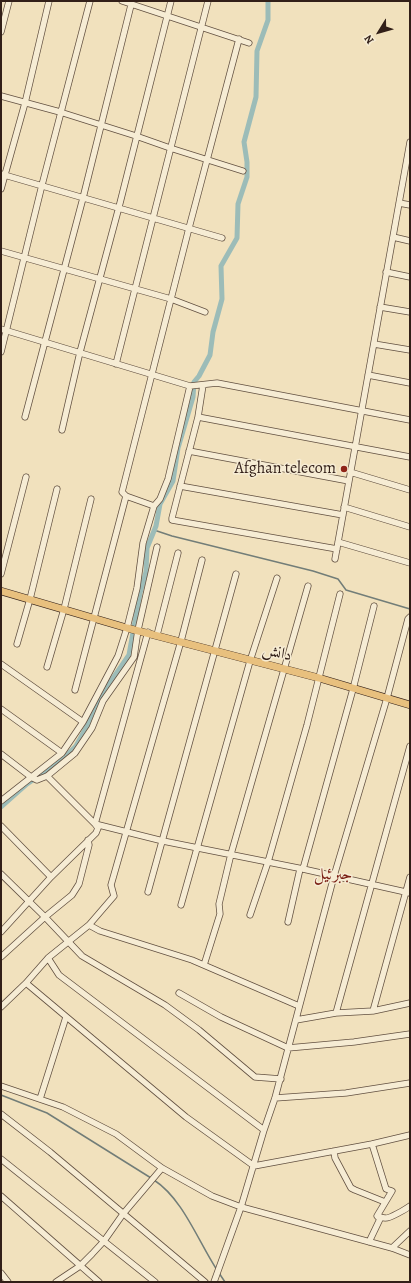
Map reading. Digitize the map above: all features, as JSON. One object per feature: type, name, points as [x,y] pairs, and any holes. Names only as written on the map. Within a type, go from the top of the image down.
[{"type":"main road","name":"دانش","points":[[1,591],[95,619],[319,678],[410,705]]},
{"type":"street","points":[[1,32],[9,1]]},
{"type":"street","points":[[1,189],[3,174],[24,103],[49,1]]},
{"type":"street","points":[[1,352],[4,330],[90,1]]},
{"type":"street","points":[[122,1],[132,3],[201,28],[249,43]]},
{"type":"street","points":[[62,430],[80,352],[119,207],[171,1]]},
{"type":"street","points":[[116,364],[208,1]]},
{"type":"street","points":[[25,417],[83,198],[132,3]]},
{"type":"street","points":[[154,506],[126,496],[122,492],[151,374],[239,39]]},
{"type":"street","points":[[1,96],[60,112],[243,171]]},
{"type":"street","points":[[335,559],[386,272],[399,203],[408,169],[410,142]]},
{"type":"street","points":[[3,174],[222,238]]},
{"type":"street","points":[[399,203],[410,205]]},
{"type":"street","points":[[393,237],[410,241]]},
{"type":"street","points":[[1,251],[171,299],[205,312]]},
{"type":"street","points":[[386,272],[410,276]]},
{"type":"street","points":[[380,307],[410,312]]},
{"type":"street","points":[[4,330],[190,386],[217,383],[410,420]]},
{"type":"street","points":[[374,344],[410,350]]},
{"type":"street","points":[[368,375],[410,383]]},
{"type":"street","points":[[203,385],[198,417],[172,518],[174,521],[336,549]]},
{"type":"street","points":[[2,799],[62,753],[83,722],[118,656],[128,628],[137,588],[143,543],[154,506],[160,499],[168,479],[190,386]]},
{"type":"street","points":[[198,417],[410,457]]},
{"type":"street","points":[[189,451],[349,481]]},
{"type":"street","points":[[350,472],[410,490]]},
{"type":"street","points":[[1,574],[26,477]]},
{"type":"street","points":[[180,486],[343,515]]},
{"type":"street","points":[[17,644],[30,599],[57,489]]},
{"type":"street","points":[[76,690],[126,496]]},
{"type":"street","points":[[47,667],[64,609],[91,499]]},
{"type":"street","points":[[344,507],[410,527]]},
{"type":"street","points":[[338,542],[410,564]]},
{"type":"street","points":[[1,754],[37,780],[47,776],[75,753],[92,728],[103,701],[134,657],[138,630],[158,547]]},
{"type":"street","points":[[157,635],[178,552]]},
{"type":"street","points":[[1,1007],[26,983],[48,958],[89,925],[114,896],[110,885],[181,641],[202,560]]},
{"type":"street","points":[[148,892],[236,574]]},
{"type":"street","points":[[181,905],[250,661],[277,578]]},
{"type":"street","points":[[204,965],[220,914],[219,904],[231,854],[308,586]]},
{"type":"street","points":[[250,915],[268,862],[307,725],[340,594]]},
{"type":"street","points":[[288,922],[301,869],[353,689],[374,606]]},
{"type":"street","points":[[214,1282],[241,1207],[281,1079],[334,876],[410,617]]},
{"type":"street","points":[[95,824],[148,632]]},
{"type":"street","points":[[1,664],[83,722]]},
{"type":"street","points":[[1,709],[62,753]]},
{"type":"street","points":[[336,1013],[410,746]]},
{"type":"street","points":[[2,928],[96,833],[98,828],[47,776]]},
{"type":"street","points":[[95,824],[163,841],[231,854],[408,893]]},
{"type":"street","points":[[1,826],[51,877]]},
{"type":"street","points":[[1,957],[72,895],[79,884],[89,845],[88,840]]},
{"type":"street","points":[[1,874],[82,956],[165,1005],[199,1030],[255,1077],[281,1079]]},
{"type":"street","points":[[373,1011],[408,893],[410,877]]},
{"type":"street","points":[[89,925],[100,931],[204,965],[299,1006]]},
{"type":"street","points":[[48,958],[59,975],[264,1130]]},
{"type":"street","points":[[26,983],[186,1117],[254,1166],[372,1144],[410,1135]]},
{"type":"street","points":[[179,993],[221,1017],[288,1048],[354,1042],[410,1034]]},
{"type":"street","points":[[296,1020],[336,1013],[373,1011],[410,1003]]},
{"type":"street","points":[[40,1099],[66,1016]]},
{"type":"street","points":[[275,1098],[346,1093],[410,1083]]},
{"type":"street","points":[[1,1086],[63,1107],[116,1134],[162,1168],[212,1196],[241,1207],[392,1248],[410,1255]]},
{"type":"street","points":[[1,1114],[50,1152],[205,1282]]},
{"type":"street","points":[[372,1144],[386,1188],[392,1191],[377,1216]]},
{"type":"street","points":[[334,1151],[335,1158],[352,1188],[385,1202]]},
{"type":"street","points":[[1,1159],[155,1282]]},
{"type":"street","points":[[56,1282],[80,1266],[104,1241],[123,1214],[162,1168]]},
{"type":"street","points":[[1,1196],[99,1282]]},
{"type":"street","points":[[377,1216],[386,1218],[390,1217],[400,1211],[404,1211],[410,1206]]},
{"type":"street","points":[[369,1242],[380,1219],[377,1216]]},
{"type":"street","points":[[392,1248],[410,1231]]},
{"type":"street","points":[[1,1273],[8,1282]]},
{"type":"waterway","points":[[1,807],[27,784],[62,760],[76,746],[86,728],[98,700],[129,655],[140,593],[146,572],[147,548],[156,526],[160,504],[173,481],[178,448],[193,397],[194,382],[199,376],[210,355],[213,332],[222,299],[221,266],[237,238],[238,204],[247,177],[247,162],[244,142],[256,97],[257,51],[268,20],[268,1]]},
{"type":"waterway","points":[[154,530],[172,536],[313,571],[338,579],[346,590],[410,609]]},
{"type":"waterway","points":[[1,1095],[47,1113],[151,1178]]},
{"type":"waterway","points":[[154,1180],[164,1188],[182,1209],[217,1270]]},
{"type":"waterway","points":[[219,1273],[225,1282]]},
{"type":"place","name":"Afghan telecom","points":[[344,469]]},
{"type":"district","name":"جبرئیل","points":[[333,875]]}]
